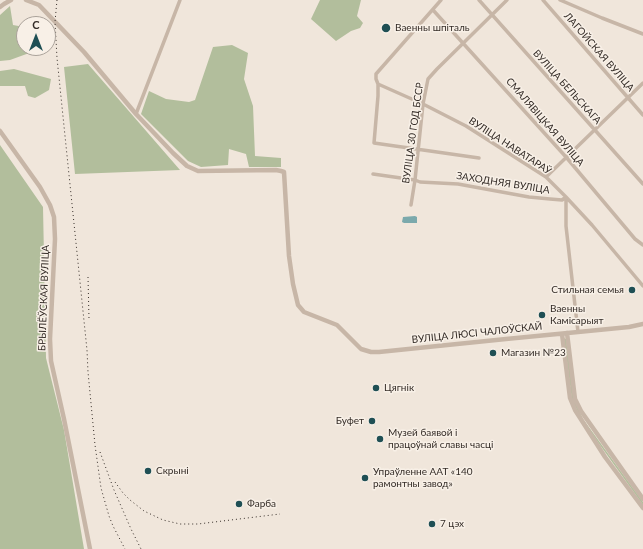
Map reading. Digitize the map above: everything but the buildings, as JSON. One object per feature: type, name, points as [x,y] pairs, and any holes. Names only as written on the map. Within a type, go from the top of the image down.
[{"type":"street","points":[[0,7],[11,0]]},
{"type":"street","points":[[26,0],[39,5],[84,52],[136,114],[180,0]]},
{"type":"street","points":[[441,0],[376,74],[378,96],[374,143],[479,158]]},
{"type":"street","name":"ВУЛІЦА БЕЛЬСКАГА","points":[[479,0],[643,184]]},
{"type":"street","name":"ВУЛІЦА 30 ГОД БССР","points":[[411,205],[423,104],[428,79],[507,0]]},
{"type":"street","points":[[560,0],[643,34]]},
{"type":"street","name":"ЛАГОЙСКАЯ ВУЛІЦА","points":[[544,1],[643,115]]},
{"type":"street","name":"СМАЛЯВІЦКАЯ ВУЛІЦА","points":[[433,10],[566,157],[635,239],[643,245]]},
{"type":"street","points":[[546,177],[643,83]]},
{"type":"street","name":"ВУЛІЦА НАВАТАРАЎ","points":[[378,84],[423,104],[466,126],[546,177],[592,225],[643,286]]},
{"type":"street","name":"ВУЛІЦА ЛЮСІ ЧАЛОЎСКАЙ","points":[[136,114],[186,166],[198,171],[276,170],[284,172],[289,256],[298,305],[304,312],[337,325],[361,349],[371,352],[379,352],[564,334],[643,324]]},
{"type":"street","name":"БРЫЛЁЎСКАЯ ВУЛІЦА","points":[[0,132],[40,187],[50,205],[54,217],[55,239],[50,339],[51,361],[90,549]]},
{"type":"street","name":"ЗАХОДНЯЯ ВУЛІЦА","points":[[373,174],[420,182],[458,184],[550,199],[562,200],[566,197]]},
{"type":"street","points":[[566,197],[566,226],[578,332]]},
{"type":"street","points":[[564,334],[575,399],[581,411],[643,499]]},
{"type":"street","points":[[564,334],[570,398],[575,410],[605,457],[643,508]]},
{"type":"green space","points":[[320,0],[361,0],[357,16],[363,23],[360,28],[351,31],[336,41],[311,19]]},
{"type":"green space","points":[[10,6],[13,25],[16,26],[16,56],[21,56],[10,60],[0,61],[0,15]]},
{"type":"green space","points":[[232,45],[248,53],[244,79],[253,106],[255,156],[281,158],[281,167],[249,167],[246,154],[229,149],[228,165],[201,167],[188,161],[141,114],[149,91],[166,99],[189,102],[195,100],[213,47]]},
{"type":"green space","points":[[88,64],[180,170],[75,174],[64,67]]},
{"type":"green space","points":[[14,69],[51,79],[49,90],[35,98],[28,96],[25,86],[0,86],[0,71]]},
{"type":"green space","points":[[0,145],[43,207],[46,358],[64,430],[84,549],[0,549]]},
{"type":"green space","points":[[564,338],[566,339],[574,400],[583,419],[643,502],[643,505],[582,420],[572,400]]},
{"type":"water","points":[[403,217],[417,217],[417,223],[402,222]]},
{"type":"railway","points":[[57,0],[55,22],[57,58],[87,350],[95,445],[101,488],[109,516],[125,549]]},
{"type":"railway","points":[[88,277],[89,319]]},
{"type":"railway","points":[[100,452],[114,490],[141,549]]},
{"type":"railway","points":[[115,482],[123,493],[144,511],[163,520],[180,524],[198,524],[280,514]]},
{"type":"place","name":"Ваенны шпіталь","points":[[386,28]]},
{"type":"place","name":"Стильная семья","points":[[632,290]]},
{"type":"place","name":"Ваенны Камісарыят","points":[[542,315]]},
{"type":"place","name":"Магазин №23","points":[[493,353]]},
{"type":"place","name":"Цягнік","points":[[376,388]]},
{"type":"place","name":"Буфет","points":[[372,421]]},
{"type":"place","name":"Музей баявой і працоўнай славы часці","points":[[380,439]]},
{"type":"place","name":"Скрыні","points":[[148,471]]},
{"type":"place","name":"Упраўленне ААТ «140 рамонтны завод»","points":[[365,478]]},
{"type":"place","name":"Фарба","points":[[239,504]]},
{"type":"place","name":"7 цэх","points":[[432,524]]}]
